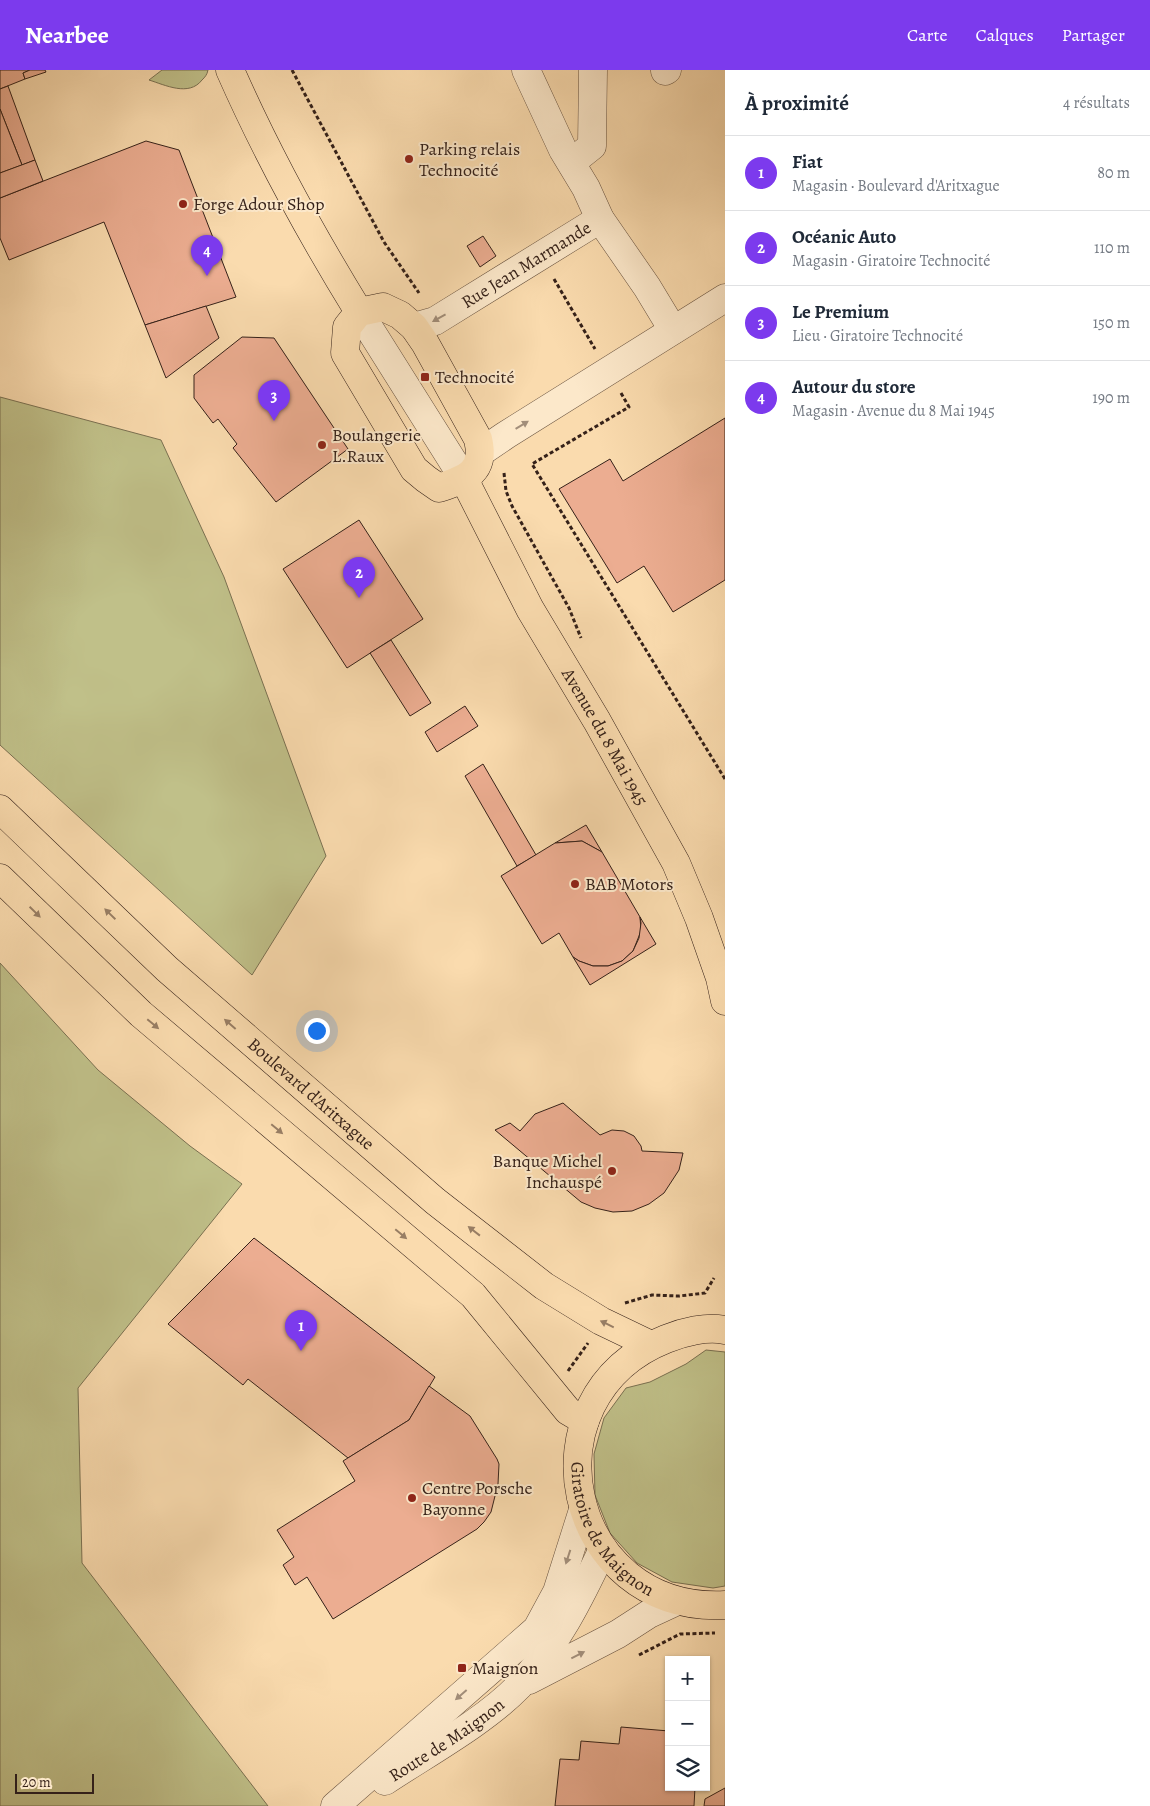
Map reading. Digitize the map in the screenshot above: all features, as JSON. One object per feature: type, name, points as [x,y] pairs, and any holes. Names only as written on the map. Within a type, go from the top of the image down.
[{"type":"main road","points":[[230,70],[252,121],[284,185],[359,312]]},
{"type":"main road","points":[[383,307],[424,324],[424,343],[478,439],[481,452],[474,471],[464,480],[439,488],[414,468],[345,353],[347,327],[359,312],[383,307]]},
{"type":"main road","name":"Avenue du 8 Mai 1945","points":[[464,480],[530,609],[597,721],[676,864],[699,918],[723,987]]},
{"type":"main road","name":"Boulevard d'Aritxague","points":[[0,809],[167,969],[435,1201],[544,1286],[601,1321],[651,1345]]},
{"type":"main road","points":[[0,878],[141,1014],[473,1296],[568,1411],[585,1421]]},
{"type":"main road","name":"Giratoire de Maignon","points":[[724,1328],[677,1334],[651,1345],[617,1371],[600,1390],[585,1421],[578,1450],[578,1481],[583,1510],[592,1531],[603,1550],[624,1572],[648,1589],[677,1601],[705,1606],[725,1605]]},
{"type":"street","points":[[526,70],[563,150],[572,162],[600,219]]},
{"type":"street","points":[[572,162],[592,146],[593,70]]},
{"type":"street","name":"Rue Jean Marmande","points":[[424,324],[600,219],[674,330]]},
{"type":"street","points":[[481,452],[506,434],[725,298]]},
{"type":"street","points":[[359,312],[464,480]]},
{"type":"street","points":[[336,1806],[537,1629],[557,1592],[583,1510]]},
{"type":"street","name":"Route de Maignon","points":[[346,1806],[449,1740],[494,1708],[519,1686],[557,1638],[578,1602],[603,1550]]},
{"type":"street","name":"Route de Maignon","points":[[519,1686],[618,1634],[649,1614],[677,1601]]},
{"type":"path","points":[[292,70],[384,242],[418,292],[424,324]]},
{"type":"path","points":[[540,256],[629,407],[532,464],[725,780]]},
{"type":"path","points":[[506,434],[514,449],[507,459],[504,472],[506,491],[512,506],[569,608],[583,644]]},
{"type":"path","points":[[622,1304],[652,1294],[679,1296],[705,1293],[714,1278]]},
{"type":"path","points":[[563,1377],[593,1336]]},
{"type":"path","points":[[633,1654],[635,1657],[680,1634],[720,1633]]},
{"type":"green space","points":[[162,70],[208,70],[205,77],[197,85],[184,89],[169,87],[149,80]]},
{"type":"green space","points":[[0,397],[161,440],[224,577],[326,856],[252,975],[0,745]]},
{"type":"green space","points":[[0,963],[98,1070],[190,1146],[242,1184],[78,1388],[82,1563],[268,1806],[0,1806]]},
{"type":"green space","points":[[706,1350],[725,1352],[725,1586],[713,1588],[672,1582],[637,1563],[610,1533],[595,1495],[594,1454],[604,1418],[626,1388],[650,1382],[686,1364]]},
{"type":"building","points":[[0,70],[30,70],[23,73],[25,79],[0,89]]},
{"type":"building","points":[[30,70],[45,70],[46,72],[25,79],[23,73]]},
{"type":"building","points":[[8,86],[35,160],[22,165],[0,109],[0,89]]},
{"type":"building","points":[[0,109],[22,165],[0,173]]},
{"type":"building","points":[[146,141],[179,150],[236,297],[145,325],[104,222],[9,260],[0,238],[0,198]]},
{"type":"building","points":[[35,160],[43,181],[0,198],[0,173]]},
{"type":"building","points":[[483,236],[496,256],[480,267],[467,246]]},
{"type":"building","points":[[206,306],[219,338],[166,378],[145,325]]},
{"type":"building","points":[[242,337],[274,338],[348,449],[276,502],[233,448],[237,444],[218,419],[213,423],[194,398],[194,375]]},
{"type":"building","points":[[725,418],[725,580],[673,612],[644,566],[617,583],[559,489],[610,459],[623,481]]},
{"type":"building","points":[[359,520],[423,619],[347,668],[283,569]]},
{"type":"building","points":[[391,640],[431,703],[410,716],[370,653]]},
{"type":"building","points":[[465,706],[478,726],[437,752],[425,732]]},
{"type":"building","points":[[483,764],[536,855],[517,866],[465,776]]},
{"type":"building","points":[[586,825],[602,852],[582,841],[555,843]]},
{"type":"building","points":[[582,841],[602,852],[640,917],[641,931],[633,951],[622,961],[608,966],[593,966],[573,957],[559,933],[542,944],[501,876],[555,843]]},
{"type":"building","points":[[640,917],[656,944],[590,985],[573,957],[593,966],[608,966],[622,961],[633,951],[639,938]]},
{"type":"building","points":[[563,1103],[600,1135],[612,1130],[624,1131],[634,1136],[642,1151],[683,1153],[679,1170],[664,1193],[649,1204],[632,1211],[613,1212],[595,1208],[581,1202],[495,1130],[510,1123],[520,1131],[535,1114]]},
{"type":"building","points":[[254,1238],[435,1377],[409,1420],[348,1458],[248,1379],[243,1385],[168,1324]]},
{"type":"building","name":"Centre Porsche Bayonne","points":[[429,1386],[470,1416],[497,1459],[499,1464],[498,1484],[491,1512],[477,1529],[333,1619],[307,1577],[295,1585],[283,1565],[294,1557],[277,1530],[355,1481],[343,1461],[409,1420]]},
{"type":"building","points":[[621,1727],[665,1731],[665,1791],[695,1791],[694,1806],[555,1806],[560,1759],[579,1760],[581,1741],[619,1744]]},
{"type":"building","points":[[725,1788],[725,1806],[704,1806],[705,1799]]},
{"type":"place","name":"Parking relais Technocité","points":[[409,159]]},
{"type":"place","name":"Forge Adour Shop","points":[[183,204]]},
{"type":"place","name":"Autour du store","points":[[207,276]]},
{"type":"place","name":"Technocité","points":[[425,377]]},
{"type":"place","name":"Le Premium","points":[[274,421]]},
{"type":"place","name":"Boulangerie L.Raux","points":[[322,445]]},
{"type":"place","name":"Océanic Auto","points":[[359,598]]},
{"type":"place","name":"BAB Motors","points":[[575,884]]},
{"type":"place","name":"Banque Michel Inchauspé","points":[[612,1171]]},
{"type":"place","name":"Fiat","points":[[301,1351]]},
{"type":"place","name":"Centre Porsche Bayonne","points":[[412,1498]]},
{"type":"place","name":"Maignon","points":[[462,1668]]}]
